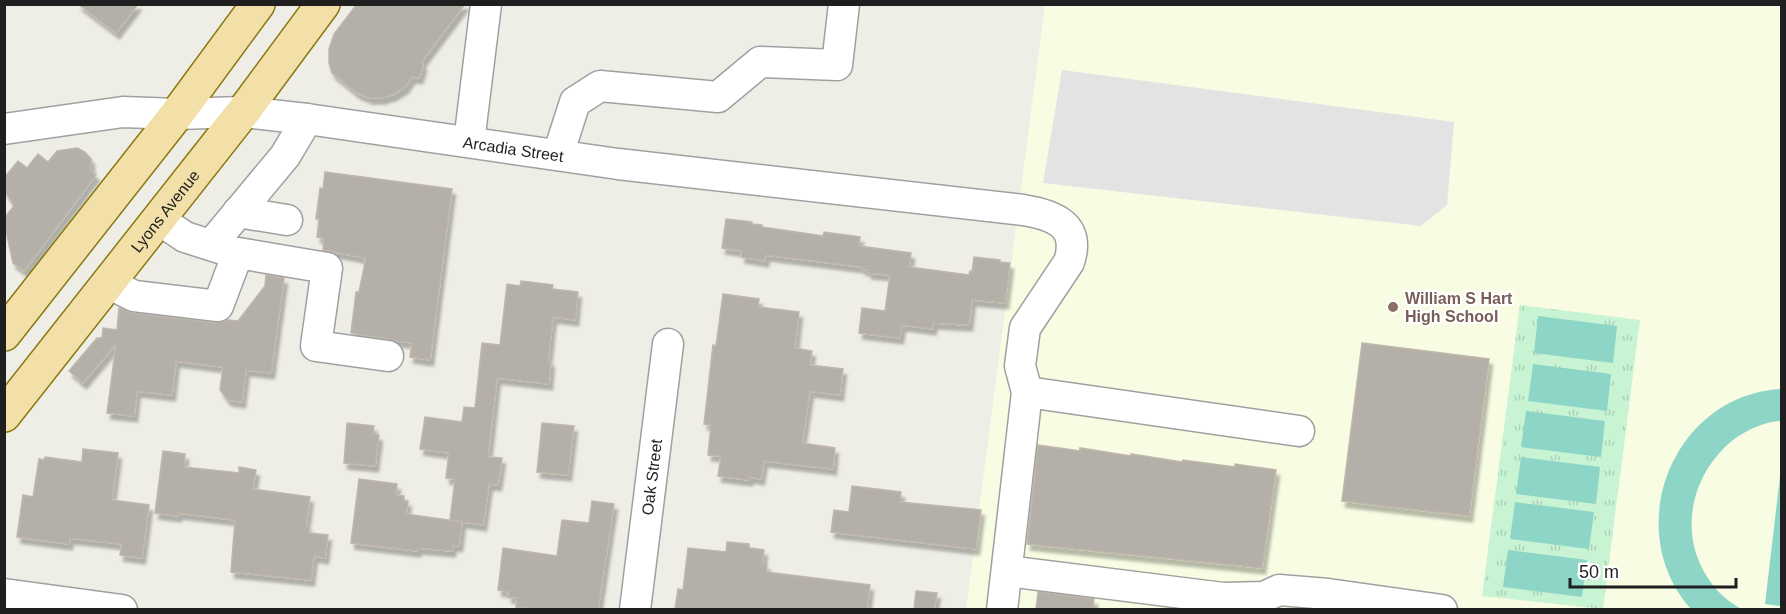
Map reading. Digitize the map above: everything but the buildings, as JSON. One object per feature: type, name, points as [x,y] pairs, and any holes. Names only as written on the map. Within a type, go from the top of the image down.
[{"type":"main road","points":[[4,334],[177,114],[258,4]]},
{"type":"main road","name":"Lyons Avenue","points":[[4,415],[243,112],[323,4]]},
{"type":"street","points":[[469,142],[486,4]]},
{"type":"street","points":[[558,155],[575,102],[600,86],[718,97],[760,62],[837,65],[844,4]]},
{"type":"street","name":"Arcadia Street","points":[[4,129],[123,112],[177,114],[243,112],[307,119],[618,164],[1043,213],[1066,227],[1072,238],[1073,250],[1069,262],[1025,328],[1020,366],[1027,392],[1002,609]]},
{"type":"street","points":[[108,283],[134,296],[218,306],[224,249],[238,212],[285,156],[307,119]]},
{"type":"street","points":[[238,212],[287,219]]},
{"type":"street","points":[[158,219],[185,237],[224,249],[327,268],[316,346],[388,356]]},
{"type":"street","name":"Oak Street","points":[[635,609],[668,345]]},
{"type":"street","points":[[1027,392],[1299,431]]},
{"type":"street","points":[[1007,570],[1223,598],[1264,597],[1279,590],[1442,609]]},
{"type":"street","points":[[4,594],[35,604],[118,609]]},
{"type":"shaded area","name":"William S Hart High School","points":[[1045,5],[1781,5],[1781,609],[966,610]]},
{"type":"shaded area","points":[[1062,70],[1454,122],[1447,205],[1421,226],[1043,183]]},
{"type":"shaded area","points":[[1538,316],[1617,326],[1613,363],[1534,353]]},
{"type":"shaded area","points":[[1533,364],[1611,374],[1607,411],[1528,401]]},
{"type":"shaded area","points":[[1781,389],[1781,421],[1750,430],[1724,448],[1710,464],[1700,483],[1694,502],[1693,542],[1699,561],[1709,579],[1723,596],[1741,609],[1691,609],[1670,577],[1660,542],[1660,506],[1669,471],[1686,440],[1711,415],[1743,397]]},
{"type":"shaded area","points":[[1526,411],[1605,421],[1601,457],[1521,447]]},
{"type":"shaded area","points":[[1521,457],[1600,467],[1596,504],[1516,494]]},
{"type":"shaded area","points":[[1781,468],[1782,606],[1765,604]]},
{"type":"shaded area","points":[[1515,502],[1594,512],[1589,549],[1510,539]]},
{"type":"shaded area","points":[[1508,550],[1587,560],[1582,597],[1503,587]]},
{"type":"green space","points":[[1520,305],[1640,320],[1603,609],[1482,596]]},
{"type":"place","name":"William S Hart High School","points":[[1393,307]]}]
